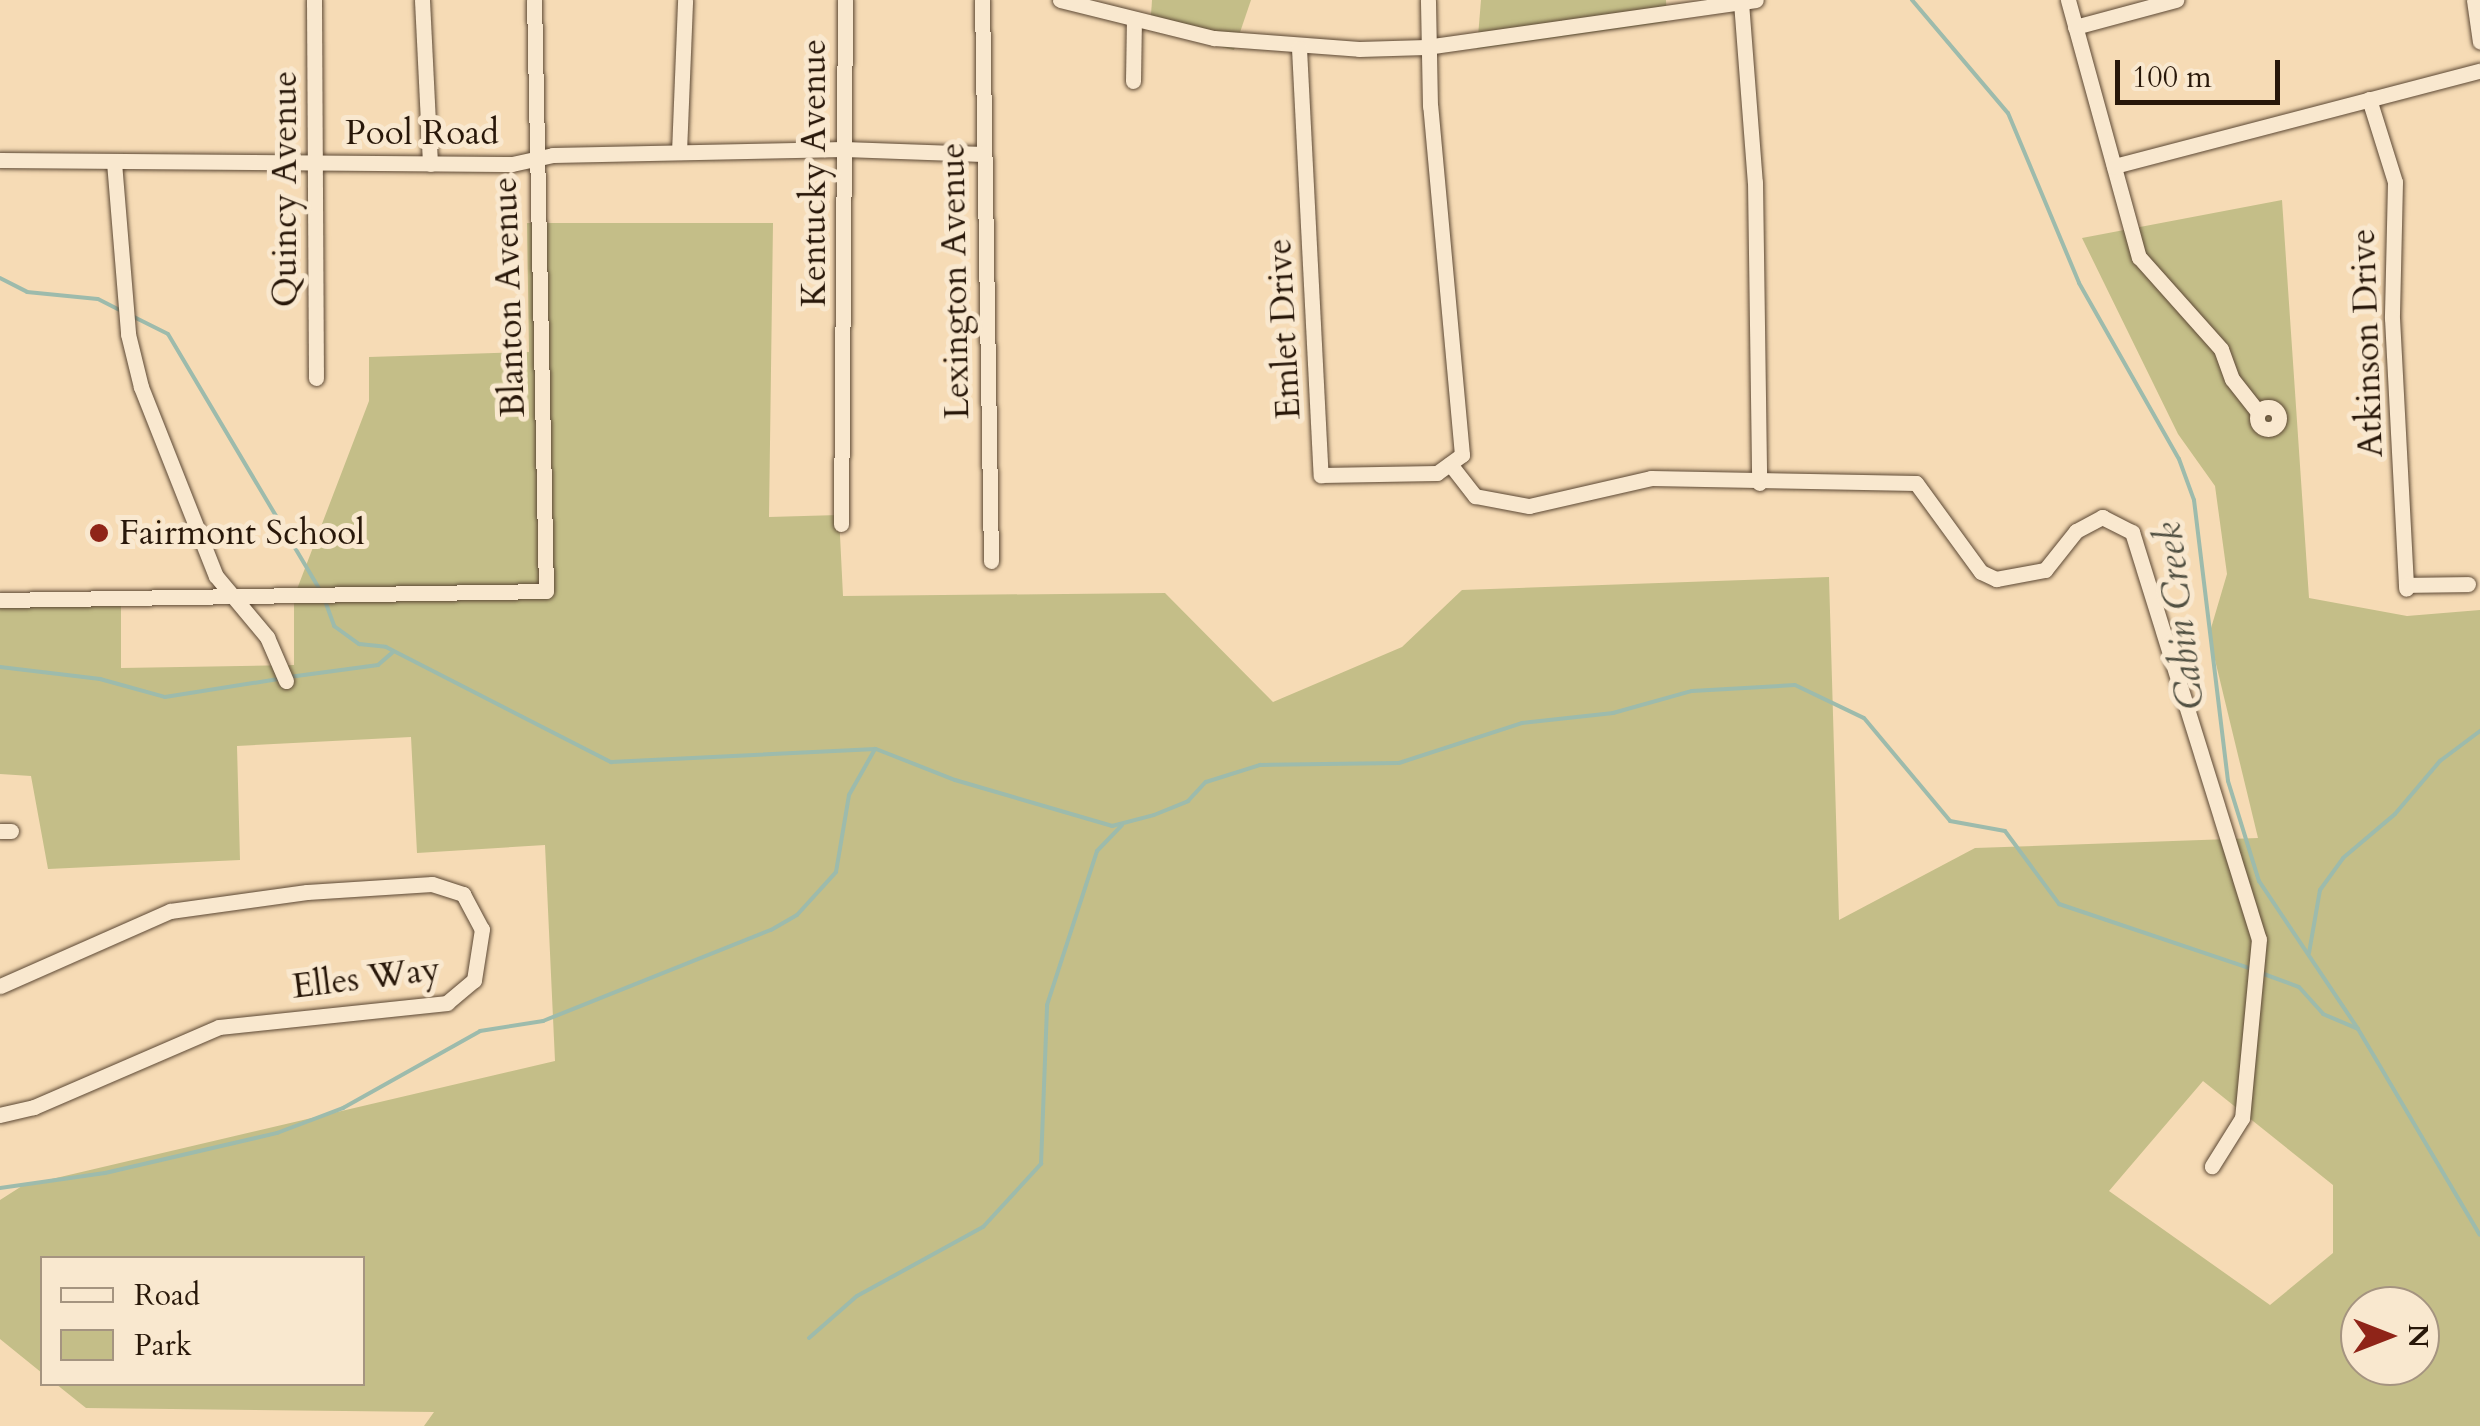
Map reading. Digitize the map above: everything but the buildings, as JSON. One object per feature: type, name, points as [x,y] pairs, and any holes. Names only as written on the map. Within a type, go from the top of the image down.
[{"type":"street","name":"Quincy Avenue","points":[[314,0],[316,378]]},
{"type":"street","points":[[422,0],[430,164]]},
{"type":"street","name":"Blanton Avenue","points":[[228,596],[546,591],[534,0]]},
{"type":"street","points":[[679,152],[685,0]]},
{"type":"street","name":"Kentucky Avenue","points":[[841,524],[845,0]]},
{"type":"street","name":"Lexington Avenue","points":[[982,0],[990,561]]},
{"type":"street","points":[[1060,0],[1134,18],[1298,48],[1426,47],[1749,1],[1760,484]]},
{"type":"street","points":[[1428,0],[1426,47],[1462,455],[1450,464],[1475,496],[1529,506],[1651,478],[1760,484],[1916,483],[1980,572],[1996,579],[2044,570],[2076,531],[2102,517],[2132,532],[2260,939],[2242,1118],[2212,1166]]},
{"type":"street","points":[[2068,0],[2139,257],[2221,349],[2232,379],[2258,412]]},
{"type":"street","points":[[2074,27],[2176,0]]},
{"type":"street","points":[[2474,0],[2480,42]]},
{"type":"street","points":[[1132,81],[1134,18]]},
{"type":"street","name":"Emlet Drive","points":[[1298,48],[1321,475],[1437,473],[1450,464]]},
{"type":"street","points":[[2114,166],[2480,71]]},
{"type":"street","name":"Atkinson Drive","points":[[2369,99],[2394,182],[2392,318],[2406,587],[2468,584]]},
{"type":"street","name":"Pool Road","points":[[0,160],[430,164],[844,148],[983,154]]},
{"type":"street","points":[[114,162],[126,317],[141,388],[228,596],[267,637],[286,681]]},
{"type":"street","points":[[0,600],[228,596]]},
{"type":"street","name":"Elles Way","points":[[0,986],[170,911],[290,894],[432,884],[464,894],[482,929],[474,980],[447,1003],[219,1026],[34,1107],[0,1112]]},
{"type":"green space","points":[[1152,0],[1251,0],[1234,50],[1150,30]]},
{"type":"green space","points":[[1481,0],[1666,0],[1667,22],[1477,49]]},
{"type":"green space","points":[[2282,200],[2309,598],[2407,616],[2480,610],[2480,1426],[424,1426],[434,1412],[86,1408],[58,1386],[365,1386],[365,1256],[40,1256],[40,1371],[0,1339],[0,1200],[22,1186],[555,1061],[545,845],[417,853],[411,737],[237,746],[240,860],[48,869],[31,776],[0,774],[0,603],[121,601],[121,668],[294,665],[294,597],[369,401],[369,357],[529,352],[527,223],[773,223],[769,517],[839,515],[843,596],[1165,593],[1273,702],[1402,647],[1462,590],[1829,577],[1839,920],[1975,848],[2258,838],[2209,635],[2227,574],[2215,486],[2178,434],[2082,238]],"holes":[[[2203,1081],[2333,1185],[2333,1253],[2270,1305],[2109,1191]]]},
{"type":"waterway","name":"Cabin Creek","points":[[1912,0],[2008,113],[2079,283],[2179,459],[2194,500],[2228,781],[2259,881],[2358,1029],[2480,1235]]},
{"type":"waterway","points":[[0,278],[27,292],[98,299],[122,311]]},
{"type":"waterway","points":[[130,315],[168,334],[320,590]]},
{"type":"waterway","points":[[324,598],[334,626],[359,644],[386,647],[611,762],[876,749],[955,780],[1112,826],[1188,801],[1206,782],[1260,765],[1399,763],[1522,723],[1613,713],[1692,691],[1795,685],[1864,718],[1950,821],[2005,831],[2059,904],[2252,969]]},
{"type":"waterway","points":[[289,677],[378,665],[393,652]]},
{"type":"waterway","points":[[0,667],[100,679],[165,697],[279,679]]},
{"type":"waterway","points":[[2309,953],[2320,890],[2343,858],[2395,814],[2440,761],[2480,731]]},
{"type":"waterway","points":[[0,1188],[105,1173],[277,1133],[343,1108],[480,1031],[543,1021],[771,930],[797,915],[836,872],[849,795],[875,749]]},
{"type":"waterway","points":[[809,1338],[857,1296],[983,1227],[1041,1164],[1047,1005],[1097,851],[1122,825]]},
{"type":"waterway","points":[[2261,973],[2299,987],[2323,1014],[2358,1029]]},
{"type":"place","name":"Fairmont School","points":[[99,533]]}]
